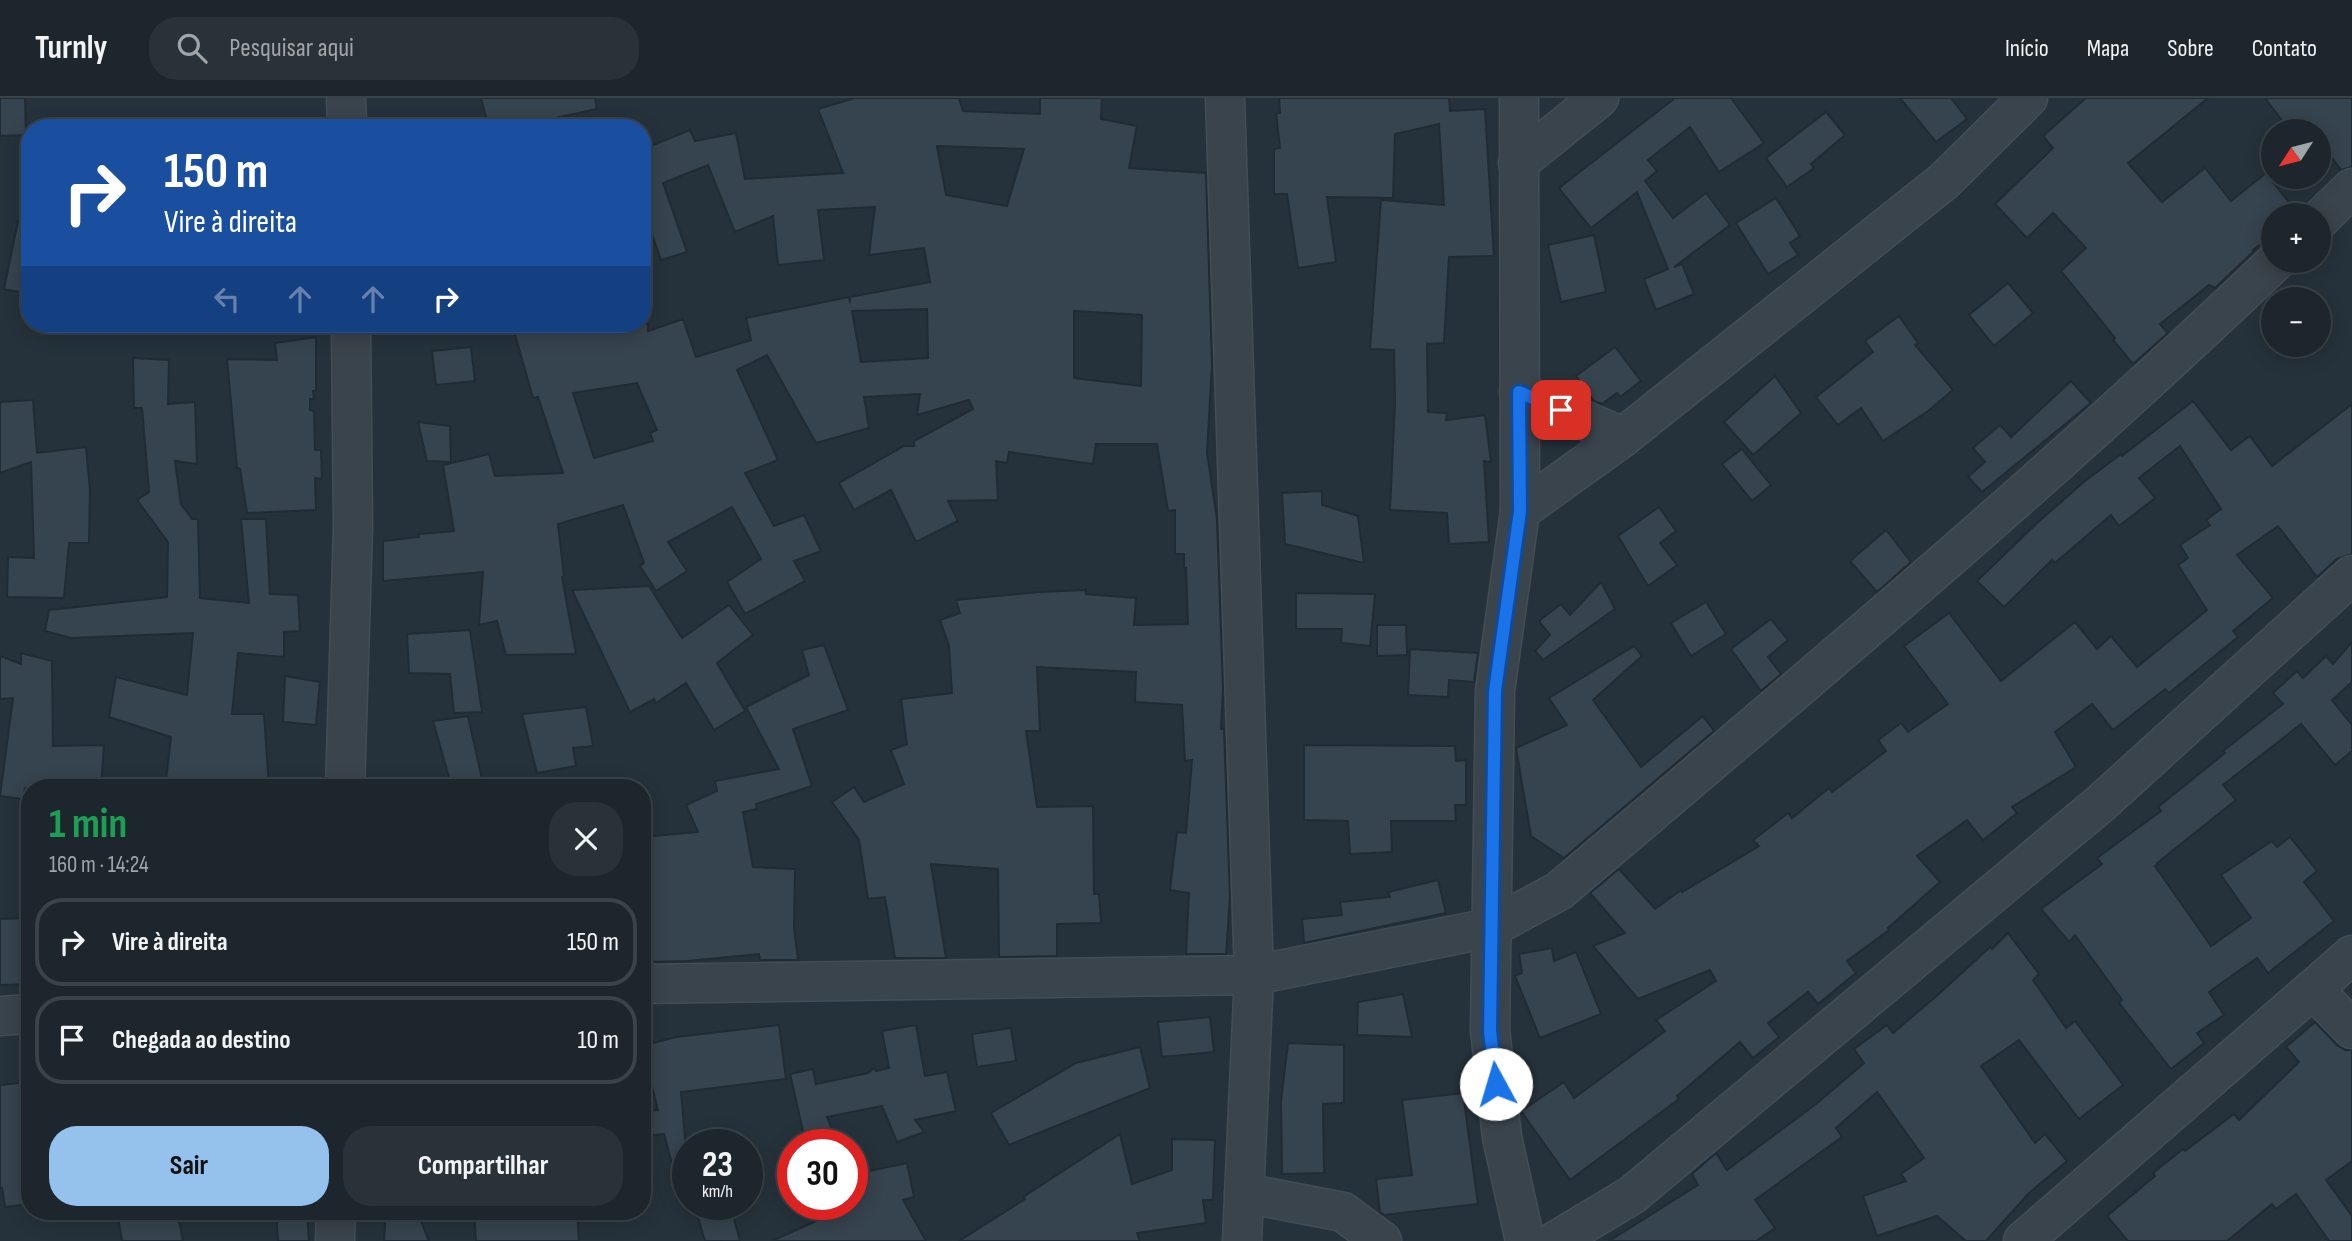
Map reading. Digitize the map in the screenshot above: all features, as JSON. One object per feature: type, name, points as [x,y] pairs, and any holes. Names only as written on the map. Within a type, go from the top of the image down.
[{"type":"street","points":[[346,98],[347,119]]},
{"type":"street","points":[[1226,98],[1254,975],[1242,1241]]},
{"type":"street","points":[[1519,98],[1520,511],[1495,691],[1490,928],[1491,1044],[1502,1137],[1525,1241]]},
{"type":"street","points":[[1518,163],[1599,98]]},
{"type":"street","points":[[1520,511],[1623,437],[1944,181],[2028,98]]},
{"type":"street","points":[[2331,208],[2352,188]]},
{"type":"street","points":[[651,984],[1254,975],[1490,928],[1559,891],[1926,579],[2263,273]]},
{"type":"street","points":[[345,779],[353,528],[351,333]]},
{"type":"street","points":[[1519,392],[1623,437]]},
{"type":"street","points":[[1555,1241],[1632,1195],[2026,866],[2100,804],[2352,575]]},
{"type":"street","points":[[2023,1241],[2352,955]]},
{"type":"street","points":[[2314,990],[2352,1029]]},
{"type":"street","points":[[0,1016],[21,1015]]},
{"type":"street","points":[[1244,1193],[1343,1212],[1382,1241]]},
{"type":"street","points":[[335,1241],[336,1220]]},
{"type":"building","points":[[0,98],[25,98],[26,119],[21,119],[21,135],[0,136]]},
{"type":"building","points":[[481,98],[595,98],[597,109],[551,119],[487,119]]},
{"type":"building","points":[[855,98],[959,98],[963,111],[1040,114],[1040,98],[1102,98],[1101,119],[1137,126],[1129,168],[1206,173],[1212,365],[1207,453],[1217,519],[1223,689],[1221,729],[1224,729],[1230,897],[1226,954],[1186,954],[1189,893],[1170,890],[1177,832],[1186,833],[1192,760],[1185,761],[1182,705],[1135,702],[1136,672],[1037,667],[1040,731],[1026,731],[1037,807],[1093,806],[1094,894],[1099,894],[1101,923],[1057,924],[1057,956],[999,957],[998,869],[931,864],[946,958],[895,958],[885,897],[868,899],[859,840],[832,802],[854,787],[864,802],[904,784],[891,750],[907,744],[901,699],[952,693],[949,646],[940,620],[960,613],[956,600],[1086,590],[1086,594],[1136,598],[1134,625],[1188,624],[1184,554],[1175,554],[1175,510],[1168,511],[1157,444],[1096,444],[1093,464],[1009,452],[1007,463],[996,461],[998,500],[948,501],[958,521],[916,542],[891,490],[854,510],[839,483],[904,446],[914,446],[914,441],[973,409],[969,400],[917,415],[920,394],[864,397],[869,428],[816,443],[767,355],[737,370],[778,460],[745,473],[774,526],[804,515],[821,551],[794,561],[805,581],[745,614],[727,582],[761,559],[732,507],[668,542],[687,571],[656,591],[640,566],[644,563],[623,505],[558,524],[562,577],[576,654],[506,655],[497,621],[479,625],[483,572],[383,581],[383,541],[454,531],[443,465],[489,454],[495,476],[563,473],[538,397],[533,398],[515,333],[651,333],[651,330],[683,319],[696,357],[751,340],[746,318],[849,297],[850,303],[850,297],[930,282],[924,248],[869,255],[875,207],[818,210],[824,260],[778,265],[773,216],[735,232],[708,165],[663,183],[687,252],[661,260],[651,232],[651,146],[690,130],[695,141],[736,133],[745,179],[843,173],[818,109]],"holes":[[[937,146],[1024,149],[1007,206],[946,195]],[[927,309],[928,358],[861,362],[852,311]],[[1074,311],[1142,315],[1141,386],[1074,378]],[[637,383],[657,430],[650,433],[653,441],[594,458],[573,393]]]},
{"type":"building","points":[[1279,98],[1449,98],[1450,111],[1485,109],[1494,256],[1449,257],[1444,343],[1427,344],[1428,412],[1447,413],[1446,420],[1485,415],[1491,462],[1484,461],[1489,542],[1449,544],[1447,513],[1390,510],[1395,402],[1394,350],[1370,349],[1381,200],[1444,205],[1439,124],[1395,134],[1393,198],[1327,197],[1336,262],[1298,268],[1287,194],[1274,194],[1274,149],[1280,148],[1276,113],[1280,113]]},
{"type":"building","points":[[1675,98],[1731,98],[1764,143],[1719,172],[1690,127],[1648,160],[1657,171],[1645,181],[1673,218],[1706,193],[1730,225],[1674,267],[1682,264],[1694,294],[1656,310],[1644,279],[1668,269],[1637,192],[1591,228],[1559,188]]},
{"type":"building","points":[[1900,98],[1951,98],[1967,119],[1936,142]]},
{"type":"building","points":[[2086,98],[2208,98],[2128,163],[2162,202],[2205,168],[2231,201],[2261,177],[2261,189],[2278,189],[2289,203],[2261,203],[2261,244],[2215,288],[2209,285],[2160,324],[2168,333],[2133,364],[2061,271],[2086,248],[2053,213],[2027,238],[1995,204],[2053,148],[2043,136]]},
{"type":"building","points":[[2265,98],[2352,98],[2352,167],[2341,170],[2331,156],[2331,119],[2281,119]]},
{"type":"building","points":[[1826,112],[1845,135],[1811,164],[1814,168],[1787,187],[1766,158]]},
{"type":"building","points":[[1776,198],[1800,236],[1790,243],[1798,255],[1768,274],[1736,223]]},
{"type":"building","points":[[18,221],[21,221],[21,292],[4,289]]},
{"type":"building","points":[[1594,235],[1606,292],[1561,302],[1548,245]]},
{"type":"building","points":[[2008,283],[2033,313],[1994,346],[1969,315]]},
{"type":"building","points":[[1899,316],[1918,343],[1915,345],[1953,390],[1928,411],[1883,441],[1861,408],[1838,425],[1816,397],[1873,352],[1865,341]]},
{"type":"building","points":[[316,337],[316,391],[313,391],[314,399],[310,399],[310,410],[314,411],[315,450],[321,450],[322,479],[315,478],[316,510],[247,513],[240,469],[237,468],[227,359],[277,360],[275,343]]},
{"type":"building","points":[[471,347],[475,381],[436,385],[432,351]]},
{"type":"building","points":[[1615,347],[1641,381],[1620,397],[1617,393],[1602,404],[1594,401],[1576,376]]},
{"type":"building","points":[[133,358],[169,360],[168,404],[195,402],[197,464],[175,461],[181,504],[192,519],[198,519],[200,598],[249,603],[241,519],[266,519],[270,594],[298,595],[300,631],[284,632],[284,657],[238,653],[232,714],[264,714],[268,779],[166,779],[171,737],[109,717],[116,677],[187,695],[193,633],[71,638],[45,631],[49,610],[167,597],[168,542],[137,500],[149,492],[142,408],[134,408]]},
{"type":"building","points":[[1775,376],[1801,413],[1753,455],[1724,422]]},
{"type":"building","points":[[2071,381],[2091,403],[1982,492],[1968,477],[1985,462],[1973,448],[2000,425],[2011,437]]},
{"type":"building","points":[[33,400],[37,453],[86,447],[90,490],[89,543],[69,543],[64,598],[7,597],[8,557],[34,558],[31,462],[0,473],[0,402]]},
{"type":"building","points":[[2193,401],[2231,450],[2250,436],[2272,466],[2352,404],[2352,554],[2337,559],[2317,577],[2278,526],[2237,555],[2273,598],[2233,631],[2238,637],[2169,693],[2165,689],[2113,730],[2092,704],[2055,732],[2076,767],[2012,807],[2017,813],[1983,840],[1967,820],[1917,856],[1940,882],[1888,928],[1889,930],[1847,961],[1856,973],[1818,1004],[1808,992],[1768,1023],[1779,1037],[1753,1058],[1740,1042],[1677,1096],[1679,1099],[1570,1180],[1521,1111],[1564,1082],[1574,1098],[1665,1031],[1656,1020],[1716,981],[1710,970],[1638,999],[1593,946],[1625,933],[1590,893],[1619,869],[1655,909],[1681,890],[1682,892],[1759,846],[1753,840],[1788,813],[1792,818],[1829,788],[1832,792],[1886,751],[1878,740],[1901,723],[1908,732],[1948,704],[1904,646],[1949,613],[2001,681],[2075,622],[2097,649],[2111,636],[2137,667],[2207,610],[2178,565],[2188,558],[2180,545],[2210,525],[2206,520],[2221,509],[2180,446],[2139,478],[2155,498],[2119,526],[2111,515],[2055,563],[2052,560],[2004,607],[1977,581],[2085,481]]},
{"type":"building","points":[[418,422],[450,426],[451,462],[427,461]]},
{"type":"building","points":[[1742,449],[1771,485],[1752,501],[1722,464]]},
{"type":"building","points":[[1322,491],[1322,505],[1358,516],[1364,563],[1285,544],[1282,493]]},
{"type":"building","points":[[1659,507],[1676,531],[1660,543],[1677,565],[1648,586],[1618,536]]},
{"type":"building","points":[[1886,530],[1911,562],[1877,592],[1850,561]]},
{"type":"building","points":[[1601,582],[1615,609],[1543,660],[1535,651],[1550,635],[1539,621],[1561,604],[1570,615]]},
{"type":"building","points":[[649,586],[682,638],[729,605],[753,635],[717,663],[745,711],[714,730],[686,683],[656,703],[654,699],[630,712],[572,590]]},
{"type":"building","points":[[1296,593],[1375,594],[1370,646],[1341,643],[1342,629],[1296,629]]},
{"type":"building","points":[[1706,602],[1726,634],[1691,656],[1671,623]]},
{"type":"building","points":[[1771,619],[1788,640],[1768,657],[1781,674],[1761,691],[1731,649]]},
{"type":"building","points":[[1377,625],[1406,625],[1407,655],[1377,656]]},
{"type":"building","points":[[470,630],[482,712],[454,713],[450,674],[409,673],[407,634]]},
{"type":"building","points":[[2352,642],[2352,682],[2332,700],[2352,725],[2352,751],[2335,765],[2301,724],[2223,785],[2236,800],[2155,866],[2211,946],[2251,918],[2221,875],[2272,841],[2277,847],[2290,837],[2317,871],[2304,882],[2334,921],[2268,973],[2257,958],[2209,992],[2224,1015],[2197,1033],[2204,1043],[2171,1069],[2119,1003],[2122,1000],[2075,935],[2069,942],[2041,909],[2102,864],[2097,858],[2161,811],[2158,807],[2283,704],[2273,693],[2297,671],[2303,678],[2326,656],[2333,664]]},
{"type":"building","points":[[824,645],[848,710],[793,729],[812,786],[756,804],[757,809],[743,812],[753,867],[795,869],[794,928],[798,960],[760,960],[759,954],[651,962],[651,836],[698,832],[686,805],[717,791],[715,781],[779,769],[746,707],[809,675],[802,650]]},
{"type":"building","points":[[1634,646],[1642,656],[1593,700],[1641,767],[1703,716],[1714,731],[1564,858],[1531,836],[1516,748],[1567,725],[1549,698]]},
{"type":"building","points":[[1410,649],[1478,653],[1474,682],[1449,680],[1448,697],[1408,695]]},
{"type":"building","points":[[21,653],[52,661],[53,746],[104,745],[102,779],[21,779],[21,799],[0,796],[13,698],[0,699],[0,656],[21,664]]},
{"type":"building","points":[[285,676],[320,682],[316,725],[283,722]]},
{"type":"building","points":[[586,707],[593,746],[573,748],[576,766],[537,773],[522,714]]},
{"type":"building","points":[[468,716],[482,779],[449,779],[433,721]]},
{"type":"building","points":[[1304,745],[1455,746],[1456,761],[1466,760],[1466,805],[1455,805],[1456,821],[1391,821],[1392,852],[1350,854],[1348,821],[1304,820]]},
{"type":"building","points":[[1438,880],[1446,913],[1304,943],[1302,919],[1342,915],[1340,902],[1390,897],[1388,892]]},
{"type":"building","points":[[21,918],[21,984],[0,985],[0,919]]},
{"type":"building","points":[[2008,933],[2039,974],[2033,980],[2066,1028],[2075,1021],[2123,1085],[2079,1119],[2019,1040],[1981,1066],[2035,1143],[2045,1134],[2067,1161],[2028,1194],[1986,1241],[1966,1241],[1937,1216],[1877,1236],[1863,1196],[1906,1181],[1901,1174],[1924,1158],[1877,1092],[1836,1128],[1842,1137],[1755,1200],[1775,1228],[1756,1241],[1609,1241],[1698,1185],[1692,1174],[1716,1153],[1727,1170],[1816,1104],[1864,1063],[1854,1049],[1887,1025],[1893,1033]]},
{"type":"building","points":[[1552,948],[1554,961],[1576,952],[1601,1014],[1540,1038],[1515,976],[1522,973],[1519,954]]},
{"type":"building","points":[[1403,994],[1412,1037],[1357,1035],[1358,1002]]},
{"type":"building","points":[[1210,1017],[1214,1052],[1162,1057],[1158,1022]]},
{"type":"building","points":[[2315,1022],[2337,1045],[2345,1050],[2352,1050],[2352,1161],[2326,1180],[2352,1216],[2352,1241],[2329,1241],[2296,1194],[2276,1209],[2272,1204],[2227,1241],[2128,1241],[2107,1216],[2183,1149],[2185,1151],[2234,1114],[2239,1120],[2299,1062],[2286,1047]]},
{"type":"building","points":[[779,1025],[786,1079],[681,1092],[684,1129],[672,1129],[672,1164],[664,1134],[651,1135],[651,1111],[658,1110],[651,1082],[651,1044],[676,1037]]},
{"type":"building","points":[[916,1025],[925,1076],[947,1072],[956,1111],[915,1120],[924,1132],[897,1142],[882,1106],[827,1117],[832,1129],[803,1129],[790,1074],[813,1069],[816,1084],[868,1073],[874,1068],[876,1071],[889,1068],[882,1031]]},
{"type":"building","points":[[1011,1028],[1016,1061],[977,1067],[972,1034]]},
{"type":"building","points":[[1288,1043],[1344,1045],[1344,1103],[1323,1104],[1324,1173],[1282,1174],[1281,1101]]},
{"type":"building","points":[[1140,1047],[1150,1088],[1009,1145],[991,1113],[1076,1063]]},
{"type":"building","points":[[21,1083],[21,1205],[5,1207],[0,1188],[0,1085]]},
{"type":"building","points":[[1463,1093],[1478,1204],[1384,1215],[1380,1212],[1376,1179],[1412,1175],[1402,1100]]},
{"type":"building","points":[[1120,1134],[1132,1184],[1172,1170],[1172,1139],[1215,1140],[1213,1200],[1203,1200],[1206,1223],[1137,1233],[1140,1241],[959,1241],[1025,1199],[1023,1197]]},
{"type":"building","points":[[907,1163],[914,1197],[903,1200],[926,1241],[772,1241],[819,1220],[868,1220],[868,1171]]},
{"type":"building","points":[[118,1220],[179,1220],[183,1241],[122,1241]]},
{"type":"building","points":[[277,1220],[308,1220],[309,1241],[278,1241]]},
{"type":"building","points":[[385,1220],[421,1220],[429,1241],[384,1241]]},
{"type":"building","points":[[475,1220],[578,1220],[579,1241],[476,1241]]},
{"type":"building","points":[[699,1220],[734,1220],[740,1241],[705,1241]]},
{"type":"route","points":[[1496,1084],[1490,1031],[1495,691],[1520,511],[1519,392],[1561,410]]}]
